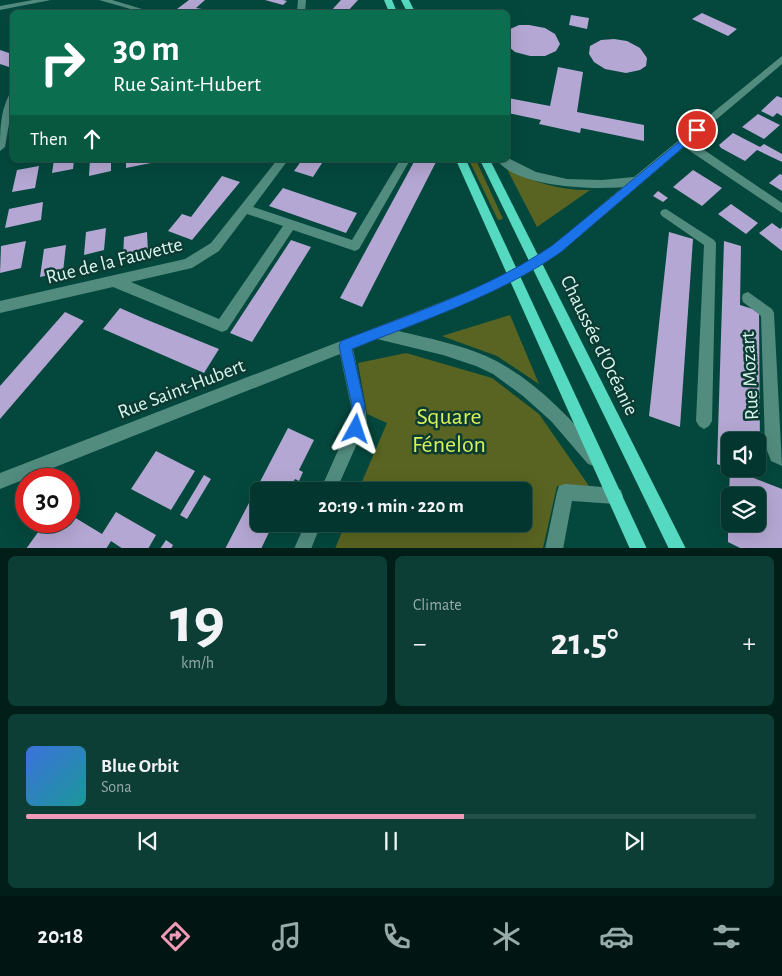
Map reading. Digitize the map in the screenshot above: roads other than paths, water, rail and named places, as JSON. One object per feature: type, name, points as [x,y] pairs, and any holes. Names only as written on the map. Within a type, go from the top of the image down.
[{"type":"main road","points":[[462,162],[639,548]]},
{"type":"main road","name":"Chaussée d'Océanie","points":[[486,162],[678,548]]},
{"type":"street","points":[[0,8],[47,0]]},
{"type":"street","points":[[103,0],[128,10]]},
{"type":"street","points":[[132,10],[146,0]]},
{"type":"street","name":"Rue Saint-Hubert","points":[[0,481],[345,346],[484,290],[514,275],[536,263],[557,248],[782,59]]},
{"type":"street","points":[[0,148],[0,141],[10,104]]},
{"type":"street","points":[[684,142],[782,208]]},
{"type":"street","name":"Rue de la Fauvette","points":[[0,307],[188,264],[215,248],[281,162]]},
{"type":"street","points":[[245,209],[355,246],[404,162]]},
{"type":"street","points":[[506,162],[523,172],[562,183],[603,185],[637,181]]},
{"type":"street","points":[[666,213],[710,243],[704,420]]},
{"type":"street","points":[[114,281],[222,326],[291,224]]},
{"type":"street","name":"Rue Mozart","points":[[748,298],[767,313],[773,445],[777,455],[782,458]]},
{"type":"street","points":[[377,333],[481,361],[516,382],[556,414],[601,465]]},
{"type":"street","points":[[332,482],[358,421],[358,406],[345,346]]},
{"type":"street","points":[[554,548],[565,492],[615,496]]},
{"type":"street","points":[[302,548],[309,532]]},
{"type":"park label","name":"Square Fénelon","points":[[449,430]]}]
